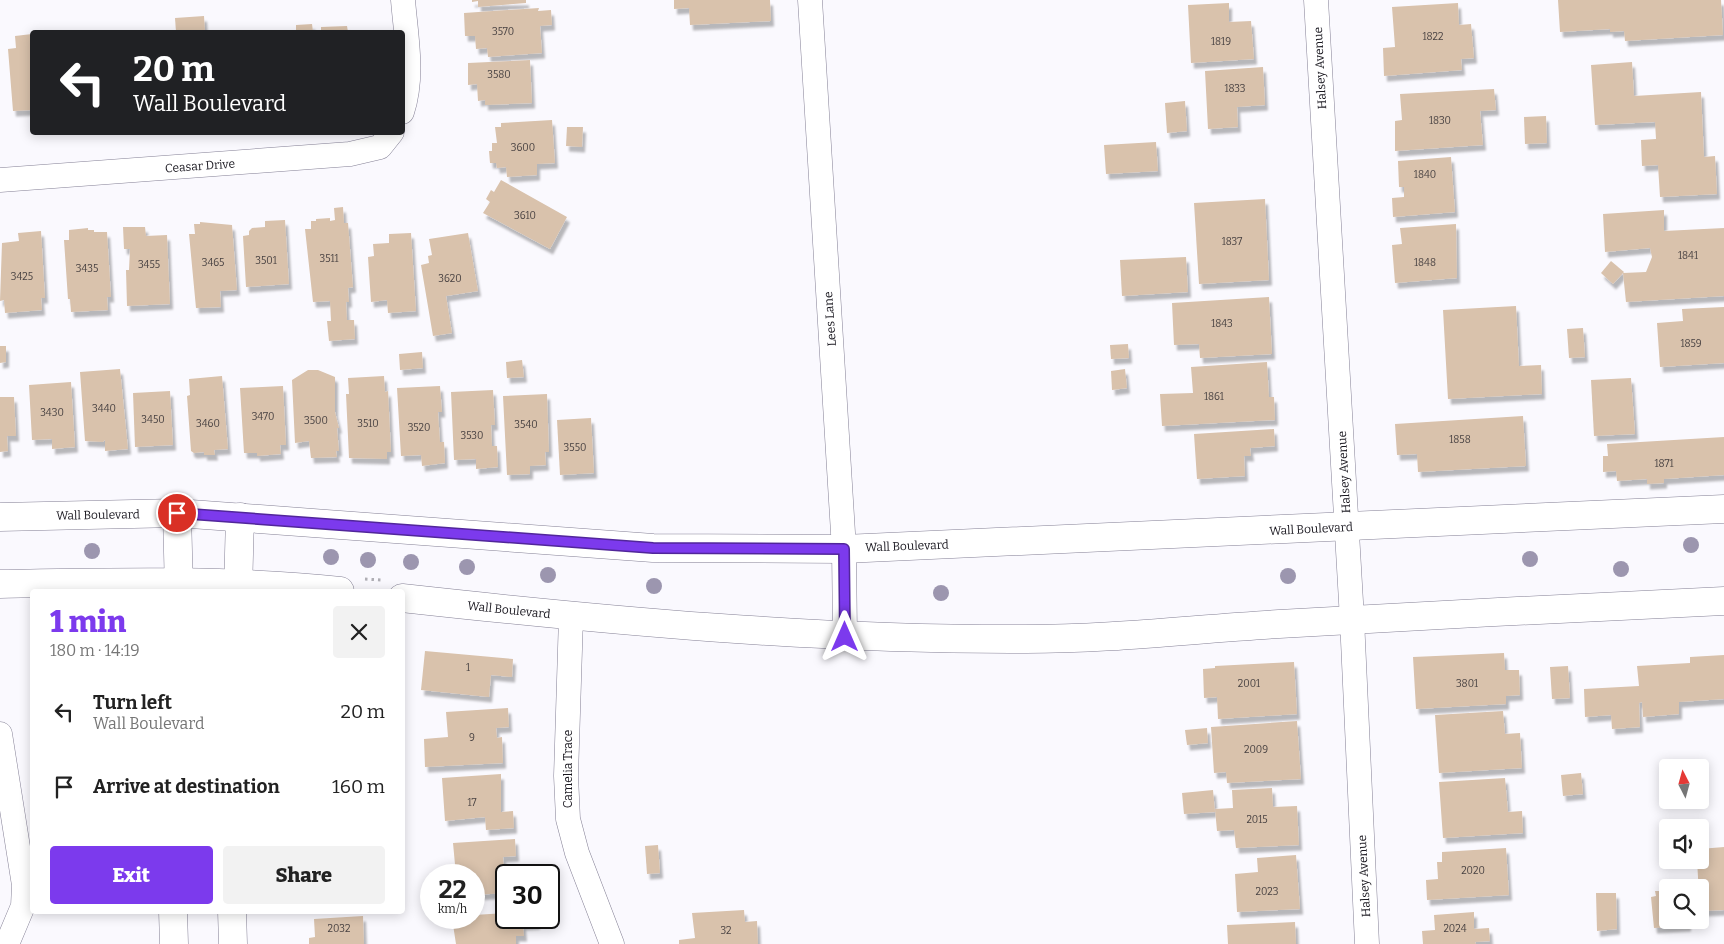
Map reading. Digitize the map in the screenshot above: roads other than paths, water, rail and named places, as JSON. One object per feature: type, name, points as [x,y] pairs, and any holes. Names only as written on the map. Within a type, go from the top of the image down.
[{"type":"street","points":[[403,0],[409,65],[408,96],[405,104]]},
{"type":"street","name":"Lees Lane","points":[[810,0],[844,549],[845,637]]},
{"type":"street","name":"Halsey Avenue","points":[[1316,0],[1352,619],[1367,944]]},
{"type":"street","name":"Ceasar Drive","points":[[0,180],[350,154],[380,147],[390,135]]},
{"type":"street","name":"Wall Boulevard","points":[[0,517],[177,513],[653,548],[844,549],[1724,509]]},
{"type":"street","points":[[177,513],[179,587]]},
{"type":"street","points":[[238,588],[240,517]]},
{"type":"street","points":[[0,584],[238,588],[292,586],[321,589]]},
{"type":"street","name":"Wall Boulevard","points":[[405,598],[571,617],[845,637],[1031,639],[1123,636],[1352,619],[1724,601]]},
{"type":"street","name":"Camelia Trace","points":[[571,617],[566,776],[568,819],[577,853],[612,944]]},
{"type":"street","points":[[0,734],[28,877],[23,906],[7,944]]},
{"type":"street","points":[[173,914],[174,944]]},
{"type":"street","points":[[232,914],[233,944]]}]
